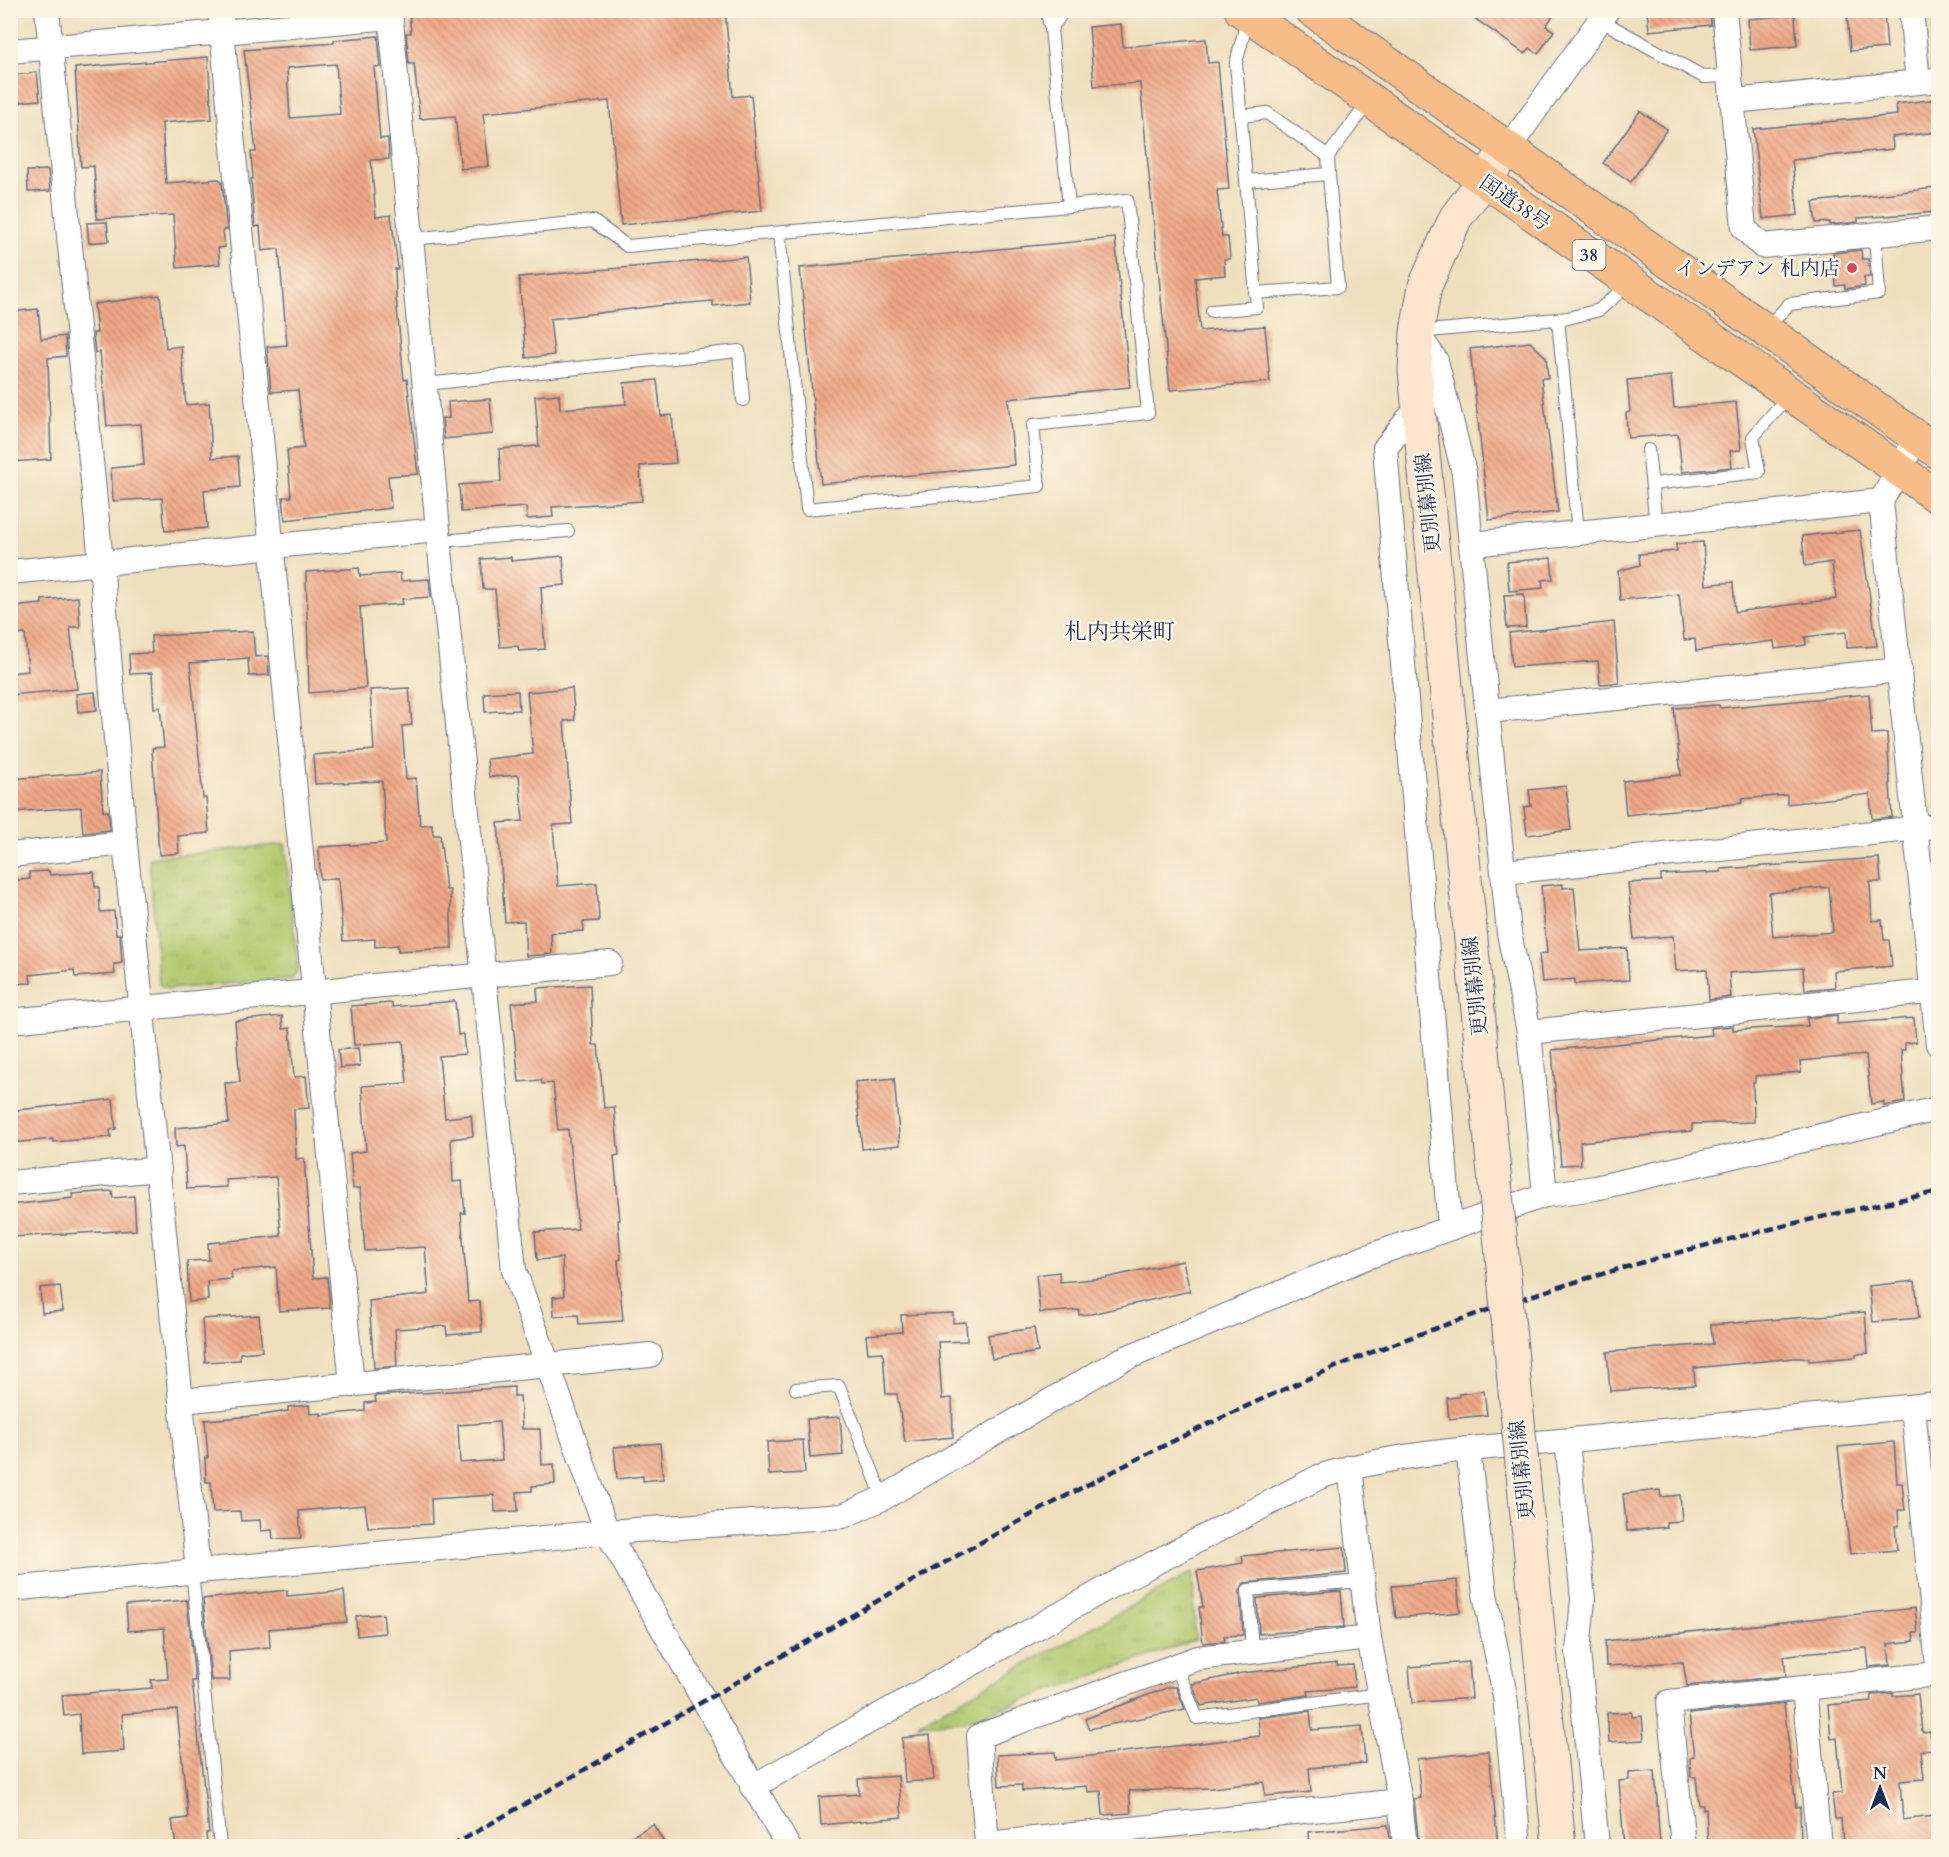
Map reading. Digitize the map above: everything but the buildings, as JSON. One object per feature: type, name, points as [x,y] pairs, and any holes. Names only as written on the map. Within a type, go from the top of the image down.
[{"type":"highway","name":"国道38号","points":[[1312,10],[1507,150],[1928,445]]},
{"type":"highway","name":"国道38号","points":[[1247,12],[1369,101],[1938,497]]},
{"type":"main road","name":"更別幕別線","points":[[1507,150],[1456,217],[1430,276],[1416,332],[1415,371],[1559,1846]]},
{"type":"street","points":[[47,10],[101,563],[125,843],[144,1008],[182,1401],[195,1571]]},
{"type":"street","points":[[1724,10],[1744,228],[1762,246],[1938,228]]},
{"type":"street","points":[[1734,101],[1928,81],[1911,10]]},
{"type":"street","points":[[10,51],[51,48],[221,21],[390,14],[426,384],[438,535],[514,1270],[607,1532],[788,1846]]},
{"type":"street","points":[[1507,150],[1604,15]]},
{"type":"street","points":[[221,21],[352,1385]]},
{"type":"street","points":[[1416,332],[1436,361],[1464,473],[1473,544],[1509,933],[1529,1032],[1545,1195]]},
{"type":"street","points":[[1418,407],[1385,448],[1450,1228]]},
{"type":"street","points":[[1928,445],[1899,469],[1881,501],[1900,670],[1928,827],[1938,1044]]},
{"type":"street","points":[[1473,544],[1881,501]]},
{"type":"street","points":[[10,572],[271,546],[438,535]]},
{"type":"street","points":[[1487,711],[1900,670]]},
{"type":"street","points":[[1504,872],[1928,827]]},
{"type":"street","points":[[10,855],[125,843]]},
{"type":"street","points":[[10,1021],[610,963]]},
{"type":"street","points":[[1529,1032],[1936,991]]},
{"type":"street","points":[[10,1589],[607,1532],[843,1516],[883,1498],[1119,1361],[1364,1258],[1545,1195],[1595,1188],[1938,1109]]},
{"type":"street","points":[[10,1183],[159,1169]]},
{"type":"street","points":[[182,1401],[650,1355]]},
{"type":"street","points":[[752,1787],[1114,1584],[1319,1477],[1379,1460],[1938,1404]]},
{"type":"street","points":[[1913,1407],[1938,1666]]},
{"type":"street","points":[[1567,1440],[1583,1599],[1578,1652],[1597,1846]]},
{"type":"street","points":[[1468,1450],[1485,1594],[1505,1696],[1519,1846]]},
{"type":"street","points":[[1350,1467],[1369,1638],[1400,1801],[1405,1846]]},
{"type":"street","points":[[1369,1638],[1198,1658],[979,1736],[986,1845],[1400,1801]]},
{"type":"street","points":[[1683,1846],[1669,1702],[1938,1674]]},
{"type":"street","points":[[1804,1688],[1819,1846]]},
{"type":"lane","points":[[1046,10],[1052,29],[1069,206]]},
{"type":"lane","points":[[1052,29],[1064,10]]},
{"type":"lane","points":[[1212,310],[1257,307],[1236,63],[1247,12]]},
{"type":"lane","points":[[1604,15],[1704,77],[1731,76]]},
{"type":"lane","points":[[1256,293],[1338,287],[1328,156],[1369,101]]},
{"type":"lane","points":[[1241,116],[1268,113],[1328,156]]},
{"type":"lane","points":[[1246,181],[1329,174]]},
{"type":"lane","points":[[412,238],[593,221],[627,246],[1127,200],[1149,413],[1033,425],[1039,486],[807,509],[780,233]]},
{"type":"lane","points":[[1764,331],[1789,304],[1879,292],[1875,235]]},
{"type":"lane","points":[[1416,332],[1558,319],[1599,310],[1630,283]]},
{"type":"lane","points":[[1558,319],[1578,533]]},
{"type":"lane","points":[[426,384],[739,351],[742,400]]},
{"type":"lane","points":[[1652,484],[1759,472],[1753,437],[1790,393]]},
{"type":"lane","points":[[1648,450],[1656,525]]},
{"type":"lane","points":[[438,535],[568,531]]},
{"type":"lane","points":[[796,1389],[839,1386],[883,1498]]},
{"type":"lane","points":[[195,1571],[220,1846]]},
{"type":"lane","points":[[1252,1651],[1248,1590],[1363,1581]]},
{"type":"lane","points":[[1176,1666],[1197,1718],[1380,1694]]},
{"type":"green space","points":[[285,844],[298,970],[292,979],[167,989],[159,984],[149,858]]},
{"type":"green space","points":[[1193,1572],[1195,1640],[964,1721],[917,1724]]},
{"type":"railway","points":[[452,1846],[1023,1519],[1160,1448],[1299,1383],[1439,1327],[1580,1281],[1794,1223],[1938,1192]]},
{"type":"place","name":"インデアン 札内店","points":[[1852,268]]},
{"type":"district","name":"札内共栄町","points":[[1120,632]]}]
